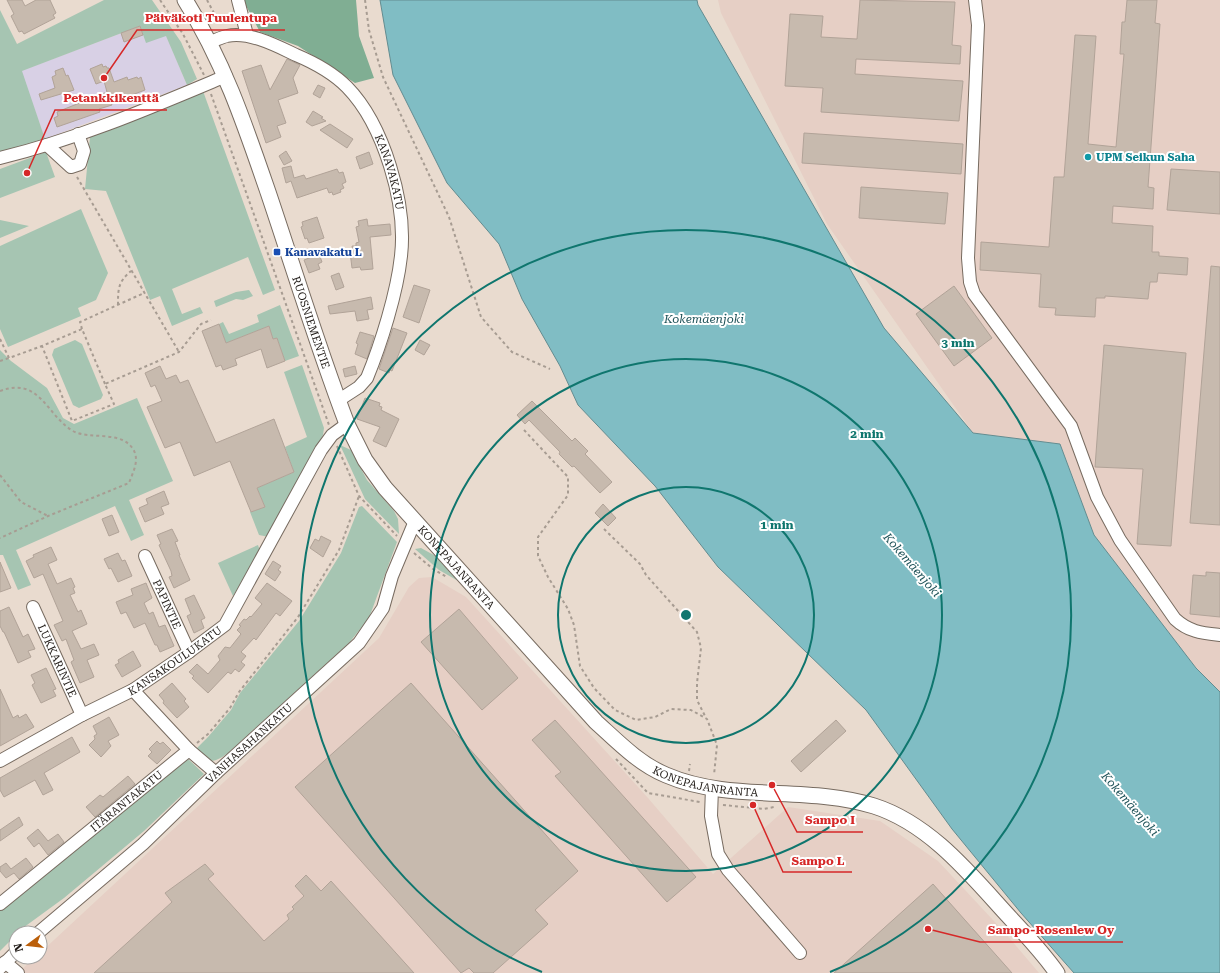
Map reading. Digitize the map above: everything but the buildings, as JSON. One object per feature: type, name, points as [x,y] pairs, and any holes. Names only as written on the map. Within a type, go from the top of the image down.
[{"type":"main road","name":"RUOSNIEMENTIE","points":[[185,0],[210,42],[226,76],[258,163],[347,424],[369,466],[385,488],[415,521]]},
{"type":"main road","name":"KONEPAJANRANTA","points":[[415,521],[596,722],[618,743],[642,761],[665,775],[712,788],[850,800],[875,806],[906,820],[941,845],[951,855],[1015,923],[1057,973]]},
{"type":"street","points":[[238,0],[247,35]]},
{"type":"street","points":[[975,0],[978,25],[968,258],[970,282],[974,294],[1071,426],[1096,497],[1120,540],[1175,619],[1183,626],[1195,632],[1220,635]]},
{"type":"street","name":"KANAVAKATU","points":[[210,42],[228,35],[247,35],[308,60],[330,73],[347,87],[363,107],[376,132],[390,168],[398,199],[402,230],[401,255],[395,292],[367,378],[359,387],[339,400]]},
{"type":"street","points":[[0,158],[47,145],[114,122],[226,76]]},
{"type":"street","points":[[47,145],[71,167],[80,164],[84,151],[78,134]]},
{"type":"street","name":"KANSAKOULUKATU","points":[[0,761],[82,715],[132,690],[189,652],[225,625],[321,450],[332,435],[347,424]]},
{"type":"street","name":"VANHASAHANKATU","points":[[47,925],[143,844],[216,773],[360,643],[383,608],[392,576],[415,521]]},
{"type":"street","name":"PAPINTIE","points":[[145,556],[189,652]]},
{"type":"street","name":"LUKKARINTIE","points":[[33,606],[82,715]]},
{"type":"street","points":[[132,690],[189,750],[216,773]]},
{"type":"street","name":"ITÄRANTAKATU","points":[[0,904],[189,750]]},
{"type":"street","points":[[712,788],[711,803],[713,834],[718,854],[728,870],[800,953]]},
{"type":"street","points":[[2,965],[18,973]]},
{"type":"path","points":[[160,0],[197,59],[208,84],[332,435],[359,496],[405,544],[433,569],[452,581]]},
{"type":"path","points":[[365,0],[369,30],[383,77],[449,217],[481,317],[512,352],[550,370]]},
{"type":"path","points":[[71,167],[179,352]]},
{"type":"path","points":[[118,305],[118,292],[122,279],[131,271]]},
{"type":"path","points":[[68,426],[72,421],[114,404],[80,322],[144,293]]},
{"type":"path","points":[[105,384],[179,352],[201,324],[211,320]]},
{"type":"path","points":[[0,361],[42,346],[82,329]]},
{"type":"path","points":[[0,339],[8,358]]},
{"type":"path","points":[[42,346],[72,421]]},
{"type":"path","points":[[0,391],[10,387],[31,389],[74,432],[121,439],[133,448],[137,462],[130,483],[48,516],[0,538]]},
{"type":"path","points":[[524,430],[568,477],[568,495],[538,538],[538,556],[548,577],[568,609],[574,625],[580,666],[594,688],[616,710],[636,720],[655,717],[671,709],[691,710],[707,719]]},
{"type":"path","points":[[0,475],[21,502],[48,516]]},
{"type":"path","points":[[189,750],[208,734],[230,708],[238,692],[298,617],[339,550],[359,496]]},
{"type":"path","points":[[604,530],[640,564],[646,576],[697,632],[701,648],[696,683],[697,700],[707,719],[717,744],[712,788]]},
{"type":"path","points":[[612,754],[648,792],[711,803],[764,809],[776,806]]},
{"type":"shaded area","points":[[718,0],[1220,0],[1220,692],[1193,664],[1094,535],[1060,444],[973,433],[827,224],[721,13]]},
{"type":"shaded area","points":[[140,26],[166,35],[187,85],[45,139],[21,71]]},
{"type":"shaded area","points":[[432,577],[466,597],[648,798],[713,874],[788,807],[880,821],[938,861],[1006,934],[1039,973],[18,973],[26,965],[48,965],[48,946],[379,638],[409,587],[419,578]]},
{"type":"green space","points":[[104,0],[152,0],[181,42],[197,79],[187,85],[166,36],[146,43],[140,26],[22,71],[45,139],[0,154],[0,10],[17,44]]},
{"type":"green space","points":[[243,0],[356,0],[359,36],[374,78],[355,83],[298,46],[260,32]]},
{"type":"green space","points":[[203,91],[275,290],[263,295],[248,257],[172,289],[182,314],[200,307],[203,313],[172,326],[160,296],[150,300],[106,191],[85,189],[90,137]]},
{"type":"green space","points":[[46,152],[55,177],[0,198],[0,169]]},
{"type":"green space","points":[[81,209],[108,273],[96,300],[78,308],[81,316],[8,347],[0,329],[0,246]]},
{"type":"green space","points":[[0,220],[29,226],[0,238]]},
{"type":"green space","points":[[249,290],[253,296],[243,300],[236,299],[216,307],[214,301],[236,292]]},
{"type":"green space","points":[[280,305],[299,356],[285,361],[277,338],[273,339],[269,326],[226,343],[219,324],[223,322],[229,334],[259,322],[257,315]]},
{"type":"green space","points":[[75,340],[82,344],[103,395],[101,399],[79,408],[73,405],[52,355],[54,349]]},
{"type":"green space","points":[[0,350],[11,361],[47,388],[63,418],[74,424],[137,398],[173,481],[129,500],[144,535],[131,541],[115,506],[16,550],[31,585],[18,590],[3,555],[0,555]]},
{"type":"green space","points":[[302,365],[324,428],[323,435],[269,537],[259,535],[250,512],[265,507],[257,488],[294,472],[285,447],[307,437],[284,372]]},
{"type":"green space","points":[[340,445],[351,450],[367,480],[394,511],[398,519],[399,534],[365,499]]},
{"type":"green space","points":[[362,506],[397,542],[369,618],[349,643],[228,753],[218,759],[208,759],[196,750],[197,748],[231,710],[240,693],[299,621],[341,553],[359,507]]},
{"type":"green space","points":[[258,545],[260,551],[233,596],[218,563]]},
{"type":"green space","points":[[421,548],[441,559],[460,582],[439,570],[415,549]]},
{"type":"green space","points":[[185,756],[204,774],[144,831],[64,898],[27,925],[8,925],[8,943],[0,951],[0,908]]},
{"type":"water","name":"Kokemäenjoki","points":[[380,0],[697,0],[698,5],[884,328],[973,433],[1060,444],[1094,535],[1196,668],[1220,692],[1220,973],[1074,973],[1021,913],[952,829],[866,710],[718,567],[655,486],[578,405],[560,366],[522,299],[499,244],[447,183],[393,75]]},
{"type":"place","name":"Päiväkoti Tuulentupa","points":[[104,78]]},
{"type":"place","name":"UPM Seikun Saha","points":[[1088,157]]},
{"type":"place","name":"Petankkikenttä","points":[[27,173]]},
{"type":"place","name":"Kanavakatu L","points":[[277,252]]},
{"type":"place","name":"Sampo I","points":[[772,785]]},
{"type":"place","name":"Sampo L","points":[[753,805]]},
{"type":"place","name":"Sampo-Rosenlew Oy","points":[[928,929]]}]
